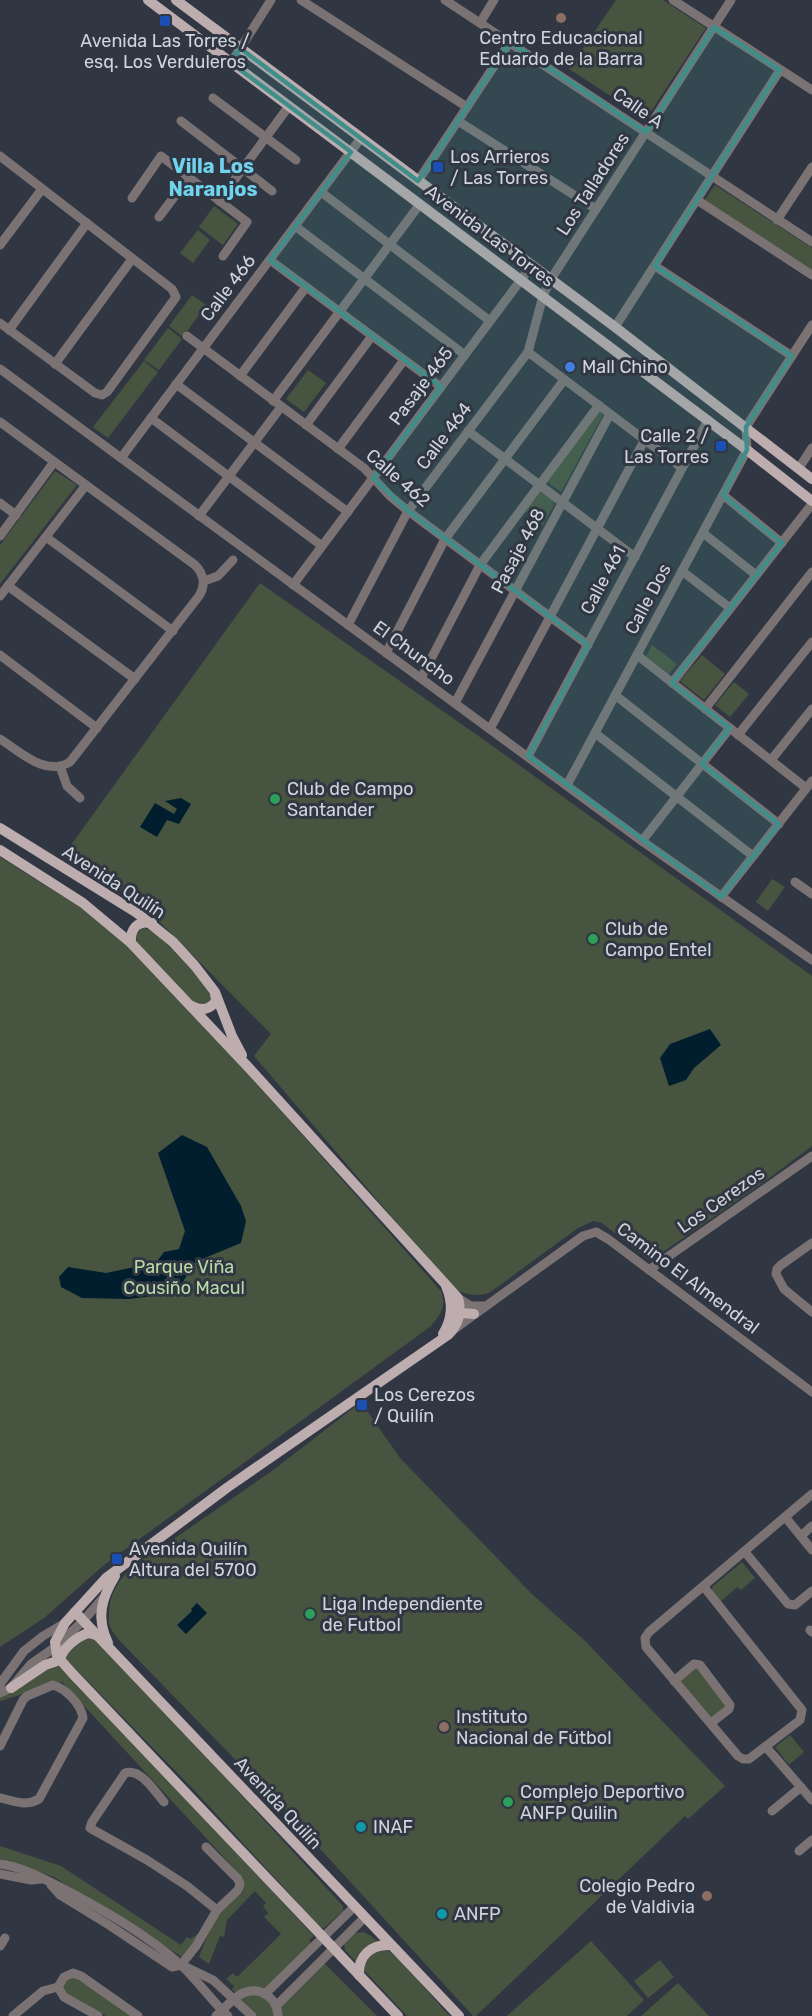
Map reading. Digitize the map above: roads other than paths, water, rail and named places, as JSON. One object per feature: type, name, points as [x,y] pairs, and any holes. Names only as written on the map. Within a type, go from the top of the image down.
[{"type":"main road","name":"Avenida Las Torres","points":[[148,0],[708,420],[812,503]]},
{"type":"main road","name":"Avenida Las Torres","points":[[176,0],[615,327],[812,479]]},
{"type":"main road","name":"Avenida Quilín","points":[[0,828],[152,924],[195,966],[215,992],[232,1036],[250,1069]]},
{"type":"main road","name":"Avenida Quilín","points":[[0,850],[96,912],[131,943],[192,1006],[443,1281],[456,1305]]},
{"type":"main road","points":[[131,943],[134,928],[142,922],[152,924]]},
{"type":"main road","points":[[192,1006],[201,1010],[210,1008],[216,1001],[215,992]]},
{"type":"main road","points":[[456,1305],[474,1314]]},
{"type":"main road","points":[[398,2016],[60,1660],[54,1647],[57,1636],[65,1623],[106,1578],[228,1487],[453,1330],[456,1305]]},
{"type":"main road","points":[[435,1342],[448,1326],[456,1305]]},
{"type":"main road","points":[[114,1654],[103,1631],[101,1614],[103,1598],[119,1569]]},
{"type":"main road","name":"Avenida Quilín","points":[[75,1612],[459,2016]]},
{"type":"main road","points":[[60,1660],[63,1651],[82,1636],[88,1633],[96,1635]]},
{"type":"main road","points":[[11,1688],[45,1665],[60,1660]]},
{"type":"main road","points":[[359,1975],[360,1962],[365,1953],[376,1946],[390,1945]]},
{"type":"street","points":[[231,63],[272,0]]},
{"type":"street","points":[[301,0],[467,107]]},
{"type":"street","name":"Calle A","points":[[445,0],[812,242]]},
{"type":"street","points":[[480,23],[494,0]]},
{"type":"street","points":[[673,0],[812,90]]},
{"type":"street","name":"Los Talladores","points":[[543,296],[551,279],[731,0]]},
{"type":"street","points":[[418,181],[510,42]]},
{"type":"street","points":[[615,327],[780,69]]},
{"type":"street","points":[[213,98],[296,160]]},
{"type":"street","points":[[219,201],[289,106]]},
{"type":"street","points":[[181,121],[272,191]]},
{"type":"street","points":[[458,121],[596,209]]},
{"type":"street","name":"Calle 466","points":[[121,458],[361,138]]},
{"type":"street","points":[[0,156],[174,291],[176,295],[167,311],[107,392],[102,395],[95,393],[0,323]]},
{"type":"street","points":[[132,198],[161,156],[247,222],[223,256]]},
{"type":"street","points":[[777,220],[812,167]]},
{"type":"street","points":[[159,217],[189,177]]},
{"type":"street","points":[[0,245],[42,189]]},
{"type":"street","points":[[321,192],[490,321]]},
{"type":"street","points":[[697,200],[812,275]]},
{"type":"street","points":[[199,516],[254,443],[277,404],[339,312],[420,204]]},
{"type":"street","points":[[9,330],[87,223]]},
{"type":"street","points":[[296,226],[465,355]]},
{"type":"street","points":[[55,364],[132,259]]},
{"type":"street","points":[[270,260],[441,387]]},
{"type":"street","name":"Pasaje 465","points":[[293,585],[532,265]]},
{"type":"street","points":[[655,266],[792,356]]},
{"type":"street","points":[[240,376],[306,287]]},
{"type":"street","name":"Calle 464","points":[[348,625],[408,511],[528,352],[543,296]]},
{"type":"street","points":[[747,450],[746,427],[812,325]]},
{"type":"street","name":"Calle 462","points":[[187,336],[364,468],[408,511],[588,645]]},
{"type":"street","points":[[306,425],[372,336]]},
{"type":"street","points":[[528,352],[682,468]]},
{"type":"street","points":[[338,449],[404,360]]},
{"type":"street","name":"El Chuncho","points":[[0,369],[642,841],[812,960]]},
{"type":"street","points":[[386,653],[445,539],[564,380]]},
{"type":"street","points":[[176,384],[348,512]]},
{"type":"street","points":[[421,678],[480,565],[599,405]]},
{"type":"street","name":"Pasaje 468","points":[[456,704],[610,414]]},
{"type":"street","points":[[151,418],[322,546]]},
{"type":"street","name":"Calle 461","points":[[528,756],[708,420]]},
{"type":"street","points":[[0,422],[195,565],[204,581],[199,597],[74,758],[60,766],[41,765],[0,739]]},
{"type":"street","points":[[468,431],[635,556]]},
{"type":"street","points":[[490,729],[645,440]]},
{"type":"street","points":[[799,468],[812,448]]},
{"type":"street","name":"Calle Dos","points":[[567,785],[747,450]]},
{"type":"street","points":[[0,536],[54,462]]},
{"type":"street","points":[[0,596],[86,485]]},
{"type":"street","points":[[723,495],[782,543]]},
{"type":"street","points":[[0,503],[15,515]]},
{"type":"street","points":[[672,683],[812,503]]},
{"type":"street","points":[[703,533],[756,576]]},
{"type":"street","points":[[46,537],[173,631]]},
{"type":"street","points":[[204,581],[218,576],[232,560]]},
{"type":"street","points":[[682,571],[730,608]]},
{"type":"street","points":[[705,709],[812,572]]},
{"type":"street","points":[[8,586],[135,679]]},
{"type":"street","points":[[738,735],[812,642]]},
{"type":"street","points":[[0,655],[97,728]]},
{"type":"street","points":[[637,655],[771,760],[809,784],[722,897]]},
{"type":"street","points":[[615,695],[778,824]]},
{"type":"street","points":[[771,760],[812,709]]},
{"type":"street","points":[[642,841],[730,728]]},
{"type":"street","points":[[595,733],[753,856]]},
{"type":"street","points":[[60,766],[67,786],[80,798]]},
{"type":"street","points":[[795,882],[812,894]]},
{"type":"street","name":"Los Cerezos","points":[[649,1270],[812,1156]]},
{"type":"street","name":"Camino El Almendral","points":[[453,1330],[591,1232],[602,1235],[812,1392]]},
{"type":"street","points":[[812,1243],[781,1265],[776,1274],[784,1289],[812,1312]]},
{"type":"street","points":[[456,1305],[487,1305]]},
{"type":"street","points":[[704,1587],[800,1706],[802,1715],[800,1720],[751,1759],[746,1760],[738,1756],[646,1647],[644,1641],[649,1632],[812,1494]]},
{"type":"street","points":[[786,1518],[812,1550]]},
{"type":"street","points":[[801,1536],[812,1526]]},
{"type":"street","points":[[745,1552],[786,1603],[792,1606],[812,1591]]},
{"type":"street","points":[[0,1693],[11,1688],[31,1664],[83,1622],[103,1598]]},
{"type":"street","points":[[0,1684],[24,1651],[65,1623]]},
{"type":"street","points":[[674,1681],[694,1664],[700,1665],[730,1705],[711,1723]]},
{"type":"street","points":[[0,1746],[27,1696],[53,1685],[64,1691],[82,1710],[84,1718],[39,1799],[30,1804],[23,1804],[0,1798]]},
{"type":"street","points":[[766,1747],[812,1800]]},
{"type":"street","points":[[164,1802],[137,1773],[130,1771],[125,1773],[90,1828],[147,1860],[187,1886],[217,1910]]},
{"type":"street","points":[[772,1811],[801,1787]]},
{"type":"street","points":[[799,1851],[812,1840]]},
{"type":"street","points":[[181,1965],[196,1946],[217,1910],[238,1890],[240,1884],[238,1879],[206,1846]]},
{"type":"street","points":[[0,1864],[10,1865],[47,1880],[126,1924],[181,1965],[222,2014],[235,1999],[251,1991],[265,1994],[274,2001],[277,2011]]},
{"type":"street","points":[[0,1874],[31,1880],[47,1880]]},
{"type":"street","points":[[265,1994],[354,1907]]},
{"type":"street","points":[[277,2011],[333,1947],[364,1918]]},
{"type":"street","points":[[181,1965],[213,1980],[252,2016]]},
{"type":"street","points":[[13,2016],[43,1991],[58,1987],[68,1974],[78,1975],[138,2016]]},
{"type":"street","points":[[58,1987],[64,1998],[99,2016]]},
{"type":"water","points":[[181,798],[191,804],[179,824],[167,820],[157,837],[140,827],[155,803],[174,814],[177,809],[165,801]]},
{"type":"water","points":[[710,1029],[721,1045],[694,1068],[686,1080],[669,1086],[660,1058],[670,1044]]},
{"type":"water","points":[[182,1135],[207,1147],[241,1206],[246,1221],[241,1243],[195,1262],[176,1293],[129,1299],[82,1298],[61,1287],[59,1277],[68,1267],[106,1273],[144,1265],[158,1260],[164,1252],[179,1249],[185,1231],[158,1153]]},
{"type":"water","points":[[197,1603],[207,1613],[186,1634],[177,1625]]},
{"type":"place","name":"Centro Educacional Eduardo de la Barra","points":[[561,18]]},
{"type":"place","name":"Avenida Las Torres / esq. Los Verduleros","points":[[165,21]]},
{"type":"place","name":"Los Arrieros / Las Torres","points":[[438,167]]},
{"type":"place","name":"Mall Chino","points":[[570,367]]},
{"type":"place","name":"Calle 2 / Las Torres","points":[[721,446]]},
{"type":"place","name":"Club de Campo Santander","points":[[275,799]]},
{"type":"place","name":"Club de Campo Entel","points":[[593,939]]},
{"type":"place","name":"Los Cerezos / Quilín","points":[[362,1405]]},
{"type":"place","name":"Avenida Quilín Altura del 5700","points":[[117,1559]]},
{"type":"place","name":"Liga Independiente de Futbol","points":[[310,1614]]},
{"type":"place","name":"Instituto Nacional de Fútbol","points":[[444,1727]]},
{"type":"place","name":"Complejo Deportivo ANFP Quilin","points":[[508,1802]]},
{"type":"place","name":"INAF","points":[[361,1827]]},
{"type":"place","name":"Colegio Pedro de Valdivia","points":[[707,1896]]},
{"type":"place","name":"ANFP","points":[[442,1914]]},
{"type":"district","name":"Villa Los Naranjos","points":[[213,178]]},
{"type":"park label","name":"Parque Viña Cousiño Macul","points":[[184,1277]]}]
